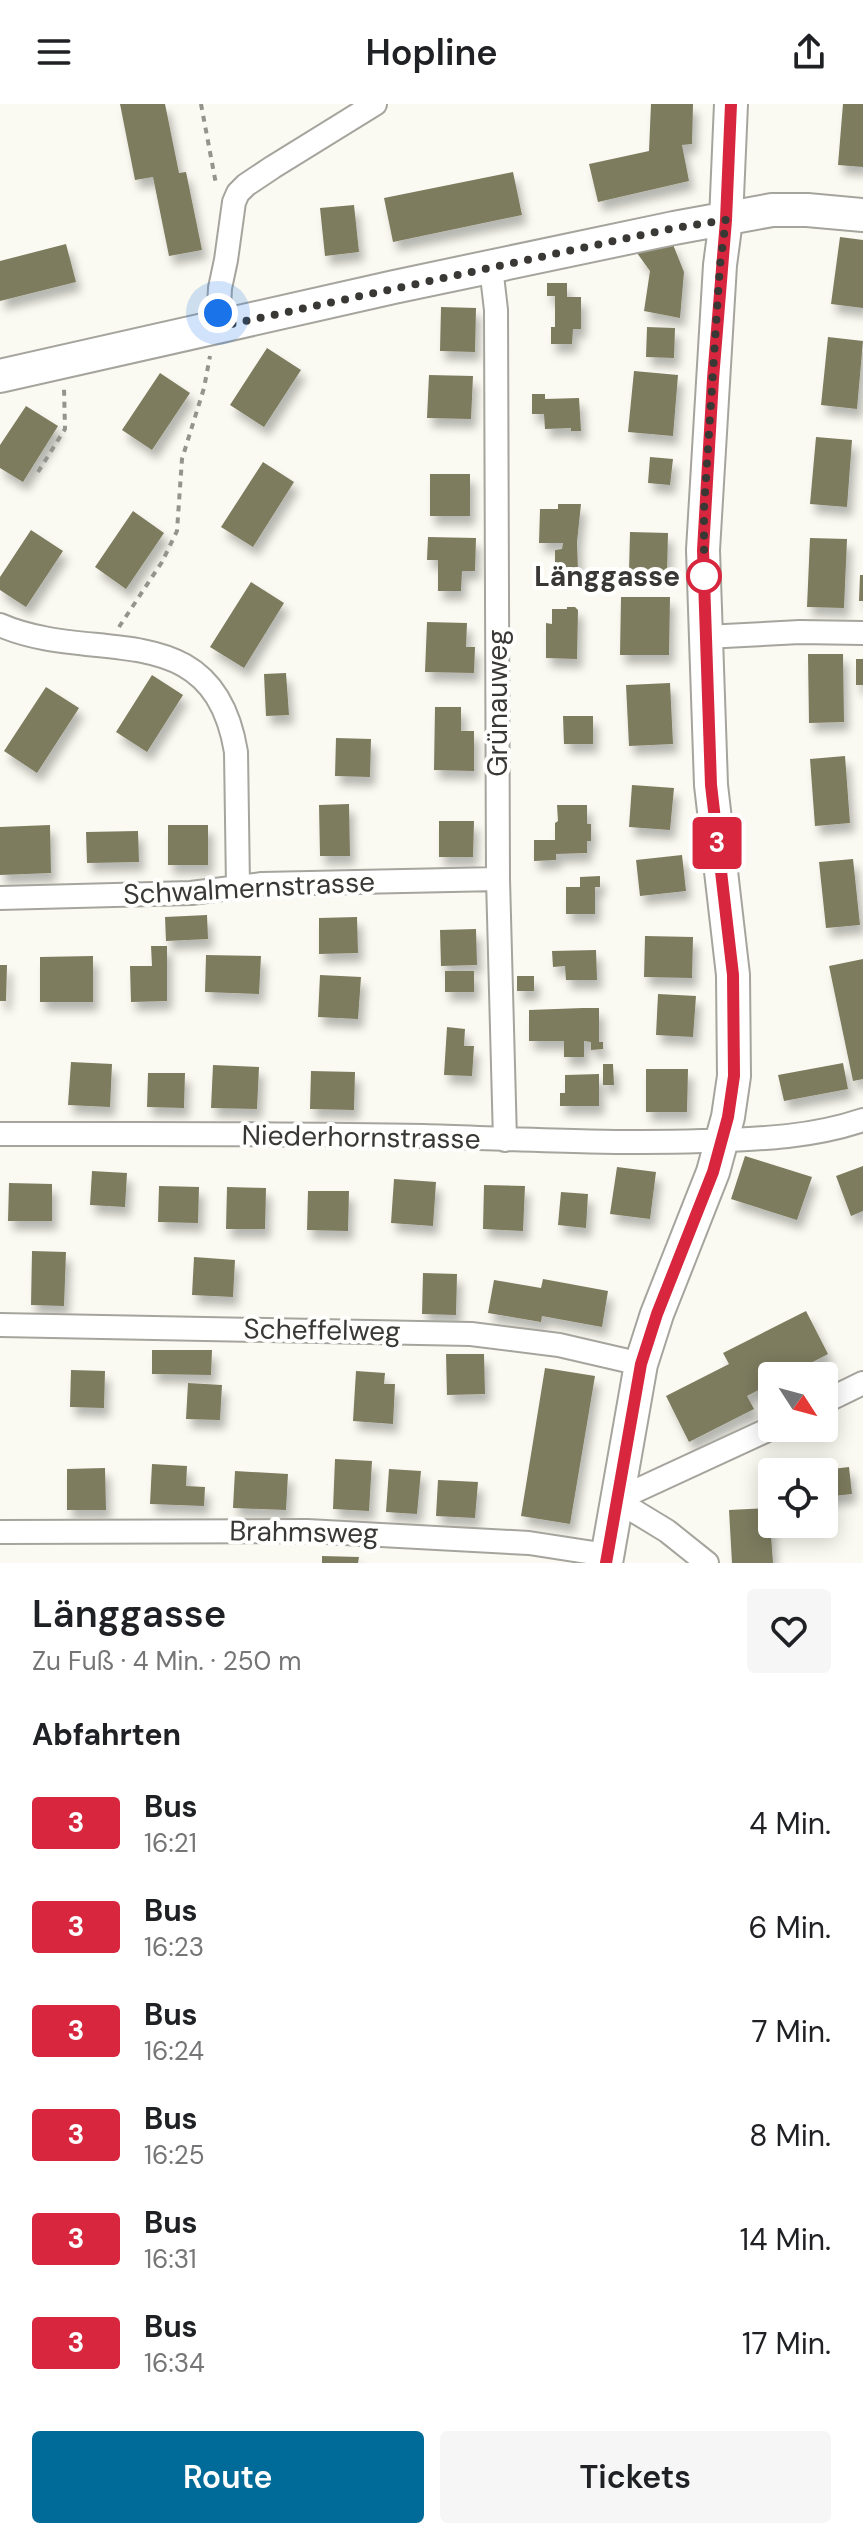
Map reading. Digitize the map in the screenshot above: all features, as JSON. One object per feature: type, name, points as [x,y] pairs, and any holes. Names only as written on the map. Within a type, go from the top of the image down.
[{"type":"street","points":[[213,329],[234,202],[246,185],[375,104]]},
{"type":"street","points":[[607,1559],[641,1364],[657,1314],[700,1210],[723,1140],[734,1076],[735,999],[713,805],[705,637],[704,509],[720,265],[726,220],[731,104]]},
{"type":"street","points":[[0,376],[674,228],[772,210],[863,215]]},
{"type":"street","name":"Grünauweg","points":[[491,267],[496,310],[498,879],[505,1140]]},
{"type":"street","points":[[0,625],[57,641],[106,645],[163,655],[213,688],[233,731],[236,752],[238,886]]},
{"type":"street","points":[[705,637],[800,632],[863,633]]},
{"type":"street","name":"Schwalmernstrasse","points":[[0,898],[191,893],[262,884],[498,879]]},
{"type":"street","name":"Niederhornstrasse","points":[[0,1134],[394,1136],[590,1142],[765,1140],[813,1133],[863,1120]]},
{"type":"street","name":"Scheffelweg","points":[[0,1325],[471,1334],[559,1345],[641,1364]]},
{"type":"street","points":[[838,1395],[863,1383]]},
{"type":"street","points":[[616,1500],[758,1434]]},
{"type":"street","points":[[616,1500],[667,1531],[707,1563]]},
{"type":"street","name":"Brahmsweg","points":[[0,1532],[307,1531],[502,1541],[607,1559]]},
{"type":"path","points":[[201,104],[212,175],[230,226]]},
{"type":"path","points":[[106,645],[162,562],[177,531],[182,459],[204,388],[213,329]]},
{"type":"path","points":[[38,472],[65,429],[61,362]]},
{"type":"building","points":[[120,104],[165,104],[179,173],[186,172],[202,250],[169,256],[153,177],[135,180]]},
{"type":"building","points":[[651,104],[693,104],[692,144],[682,145],[689,181],[598,202],[589,164],[649,151]]},
{"type":"building","points":[[843,104],[863,104],[863,167],[838,165]]},
{"type":"building","points":[[513,172],[522,215],[393,242],[384,198]]},
{"type":"building","points":[[354,205],[359,252],[325,256],[320,208]]},
{"type":"building","points":[[840,237],[863,240],[863,308],[831,304]]},
{"type":"building","points":[[672,242],[684,272],[680,318],[644,311],[650,271],[637,253]]},
{"type":"building","points":[[66,244],[76,282],[0,301],[0,261]]},
{"type":"building","points":[[547,283],[567,283],[567,297],[581,297],[581,329],[573,329],[572,344],[551,344],[551,327],[555,327],[555,296],[547,296]]},
{"type":"building","points":[[441,307],[476,308],[475,352],[440,351]]},
{"type":"building","points":[[647,327],[675,328],[674,358],[646,357]]},
{"type":"building","points":[[828,337],[863,341],[857,409],[821,405]]},
{"type":"building","points":[[267,348],[301,370],[264,427],[230,405]]},
{"type":"building","points":[[634,371],[678,375],[673,436],[628,432]]},
{"type":"building","points":[[160,373],[190,393],[152,450],[122,430]]},
{"type":"building","points":[[429,375],[473,376],[471,419],[427,418]]},
{"type":"building","points":[[532,394],[545,394],[545,399],[579,398],[581,431],[571,431],[571,428],[545,429],[544,414],[532,414]]},
{"type":"building","points":[[26,406],[58,426],[23,482],[0,468],[0,445]]},
{"type":"building","points":[[816,437],[852,440],[847,507],[810,504]]},
{"type":"building","points":[[650,457],[673,459],[670,485],[648,483]]},
{"type":"building","points":[[263,462],[294,482],[253,547],[221,527]]},
{"type":"building","points":[[430,474],[470,474],[470,516],[430,516]]},
{"type":"building","points":[[558,504],[581,504],[578,572],[555,572],[555,550],[562,549],[563,543],[539,543],[540,509],[558,509]]},
{"type":"building","points":[[133,511],[164,533],[126,589],[95,567]]},
{"type":"building","points":[[31,530],[63,551],[26,607],[0,590],[0,577]]},
{"type":"building","points":[[630,532],[668,533],[667,573],[629,572]]},
{"type":"building","points":[[428,537],[476,538],[475,571],[462,571],[461,591],[438,591],[438,560],[427,560]]},
{"type":"building","points":[[810,538],[847,539],[844,608],[807,607]]},
{"type":"building","points":[[860,575],[863,575],[863,601],[859,601]]},
{"type":"building","points":[[251,582],[284,603],[244,668],[210,647]]},
{"type":"building","points":[[621,597],[670,597],[669,655],[620,655]]},
{"type":"building","points":[[567,607],[578,610],[577,659],[546,658],[546,623],[552,624],[552,609]]},
{"type":"building","points":[[427,622],[467,623],[466,647],[475,647],[474,673],[425,672]]},
{"type":"building","points":[[808,654],[843,654],[844,722],[809,723]]},
{"type":"building","points":[[856,659],[863,659],[863,685],[856,685]]},
{"type":"building","points":[[286,673],[289,715],[266,716],[264,674]]},
{"type":"building","points":[[152,675],[183,695],[147,752],[116,732]]},
{"type":"building","points":[[670,683],[673,744],[629,746],[626,685]]},
{"type":"building","points":[[46,687],[79,708],[37,773],[4,751]]},
{"type":"building","points":[[435,707],[461,707],[461,731],[474,731],[474,771],[434,770]]},
{"type":"building","points":[[563,716],[593,716],[593,744],[564,744]]},
{"type":"building","points":[[336,738],[371,739],[370,777],[335,776]]},
{"type":"building","points":[[845,756],[850,823],[815,826],[810,759]]},
{"type":"building","points":[[632,785],[674,788],[670,830],[629,827]]},
{"type":"building","points":[[349,804],[350,856],[320,856],[319,805]]},
{"type":"building","points":[[557,805],[587,805],[591,841],[587,841],[587,853],[556,854],[556,860],[534,861],[534,840],[555,840]]},
{"type":"building","points":[[439,821],[474,821],[473,857],[439,857]]},
{"type":"building","points":[[50,825],[51,873],[0,875],[0,827]]},
{"type":"building","points":[[168,825],[208,825],[208,865],[168,865]]},
{"type":"building","points":[[138,831],[139,862],[87,863],[86,832]]},
{"type":"building","points":[[682,855],[686,891],[640,896],[636,860]]},
{"type":"building","points":[[853,859],[860,925],[826,928],[819,862]]},
{"type":"building","points":[[600,876],[600,887],[595,887],[595,914],[566,914],[566,887],[580,887],[580,877]]},
{"type":"building","points":[[207,915],[208,939],[166,941],[165,917]]},
{"type":"building","points":[[357,917],[358,953],[319,954],[319,918]]},
{"type":"building","points":[[476,929],[477,965],[441,966],[440,930]]},
{"type":"building","points":[[645,936],[693,937],[692,978],[644,977]]},
{"type":"building","points":[[151,946],[167,946],[167,1001],[131,1002],[130,966],[152,966]]},
{"type":"building","points":[[596,950],[597,980],[566,980],[565,966],[553,967],[552,951]]},
{"type":"building","points":[[206,955],[261,956],[259,994],[205,992]]},
{"type":"building","points":[[93,956],[93,1002],[40,1002],[40,957]]},
{"type":"building","points":[[863,959],[863,1079],[853,1081],[829,966]]},
{"type":"building","points":[[0,965],[7,965],[6,1001],[0,1001]]},
{"type":"building","points":[[445,971],[474,971],[474,992],[445,992]]},
{"type":"building","points":[[320,975],[361,977],[358,1019],[318,1017]]},
{"type":"building","points":[[517,976],[534,976],[534,991],[517,991]]},
{"type":"building","points":[[658,994],[696,996],[693,1037],[656,1035]]},
{"type":"building","points":[[599,1008],[599,1042],[603,1042],[603,1049],[591,1050],[591,1042],[584,1041],[584,1057],[564,1057],[564,1041],[529,1041],[529,1010]]},
{"type":"building","points":[[447,1027],[465,1029],[464,1046],[474,1046],[472,1076],[444,1075]]},
{"type":"building","points":[[71,1062],[112,1064],[110,1107],[68,1105]]},
{"type":"building","points":[[843,1063],[848,1089],[784,1101],[778,1075]]},
{"type":"building","points":[[603,1064],[613,1064],[614,1085],[603,1085]]},
{"type":"building","points":[[213,1065],[259,1067],[257,1109],[211,1108]]},
{"type":"building","points":[[646,1069],[688,1069],[687,1112],[646,1112]]},
{"type":"building","points":[[311,1071],[355,1072],[354,1110],[310,1109]]},
{"type":"building","points":[[148,1073],[185,1073],[184,1108],[147,1107]]},
{"type":"building","points":[[599,1074],[599,1106],[560,1106],[560,1093],[565,1093],[565,1075]]},
{"type":"building","points":[[745,1156],[812,1177],[797,1220],[731,1199]]},
{"type":"building","points":[[863,1166],[863,1211],[851,1216],[836,1176]]},
{"type":"building","points":[[617,1167],[656,1172],[650,1219],[610,1214]]},
{"type":"building","points":[[92,1171],[127,1173],[125,1207],[90,1205]]},
{"type":"building","points":[[394,1179],[436,1182],[433,1226],[391,1223]]},
{"type":"building","points":[[9,1183],[52,1184],[52,1221],[8,1221]]},
{"type":"building","points":[[484,1185],[525,1186],[523,1231],[483,1229]]},
{"type":"building","points":[[159,1186],[199,1187],[198,1223],[158,1222]]},
{"type":"building","points":[[227,1187],[266,1188],[265,1229],[226,1229]]},
{"type":"building","points":[[308,1191],[349,1191],[348,1231],[307,1230]]},
{"type":"building","points":[[561,1192],[588,1194],[586,1228],[558,1225]]},
{"type":"building","points":[[32,1251],[66,1252],[64,1306],[31,1305]]},
{"type":"building","points":[[194,1257],[235,1260],[233,1297],[192,1295]]},
{"type":"building","points":[[423,1273],[457,1274],[456,1315],[422,1314]]},
{"type":"building","points":[[543,1279],[608,1291],[602,1327],[542,1316],[541,1322],[488,1313],[494,1280],[541,1288]]},
{"type":"building","points":[[806,1311],[828,1354],[813,1362],[758,1362],[758,1390],[747,1396],[754,1409],[689,1442],[666,1396],[729,1364],[723,1353]]},
{"type":"building","points":[[152,1350],[212,1350],[211,1375],[152,1374]]},
{"type":"building","points":[[446,1354],[484,1354],[485,1394],[447,1395]]},
{"type":"building","points":[[545,1368],[595,1376],[570,1524],[521,1516]]},
{"type":"building","points":[[71,1370],[105,1371],[104,1408],[70,1407]]},
{"type":"building","points":[[356,1371],[385,1373],[384,1384],[395,1384],[393,1424],[353,1421]]},
{"type":"building","points":[[188,1383],[222,1385],[220,1420],[186,1419]]},
{"type":"building","points":[[335,1459],[372,1461],[369,1511],[333,1509]]},
{"type":"building","points":[[152,1464],[187,1466],[186,1486],[205,1487],[204,1506],[150,1504]]},
{"type":"building","points":[[849,1467],[852,1494],[838,1496],[838,1468]]},
{"type":"building","points":[[105,1468],[106,1510],[67,1510],[67,1469]]},
{"type":"building","points":[[389,1469],[421,1471],[417,1514],[386,1512]]},
{"type":"building","points":[[235,1471],[288,1474],[286,1510],[233,1508]]},
{"type":"building","points":[[438,1480],[478,1482],[475,1518],[436,1516]]},
{"type":"building","points":[[758,1509],[758,1538],[771,1538],[773,1563],[732,1563],[729,1510]]},
{"type":"building","points":[[322,1556],[359,1557],[358,1563],[322,1563]]},
{"type":"bus line","name":"3","points":[[606,1563],[641,1364],[657,1314],[713,1172],[723,1140],[734,1076],[733,975],[711,785],[703,550],[731,104]]},
{"type":"place","name":"Länggasse","points":[[704,576]]},
{"type":"route","points":[[218,313],[218,327],[674,228],[726,220],[720,265],[704,509],[703,550],[704,579],[704,576]]}]
